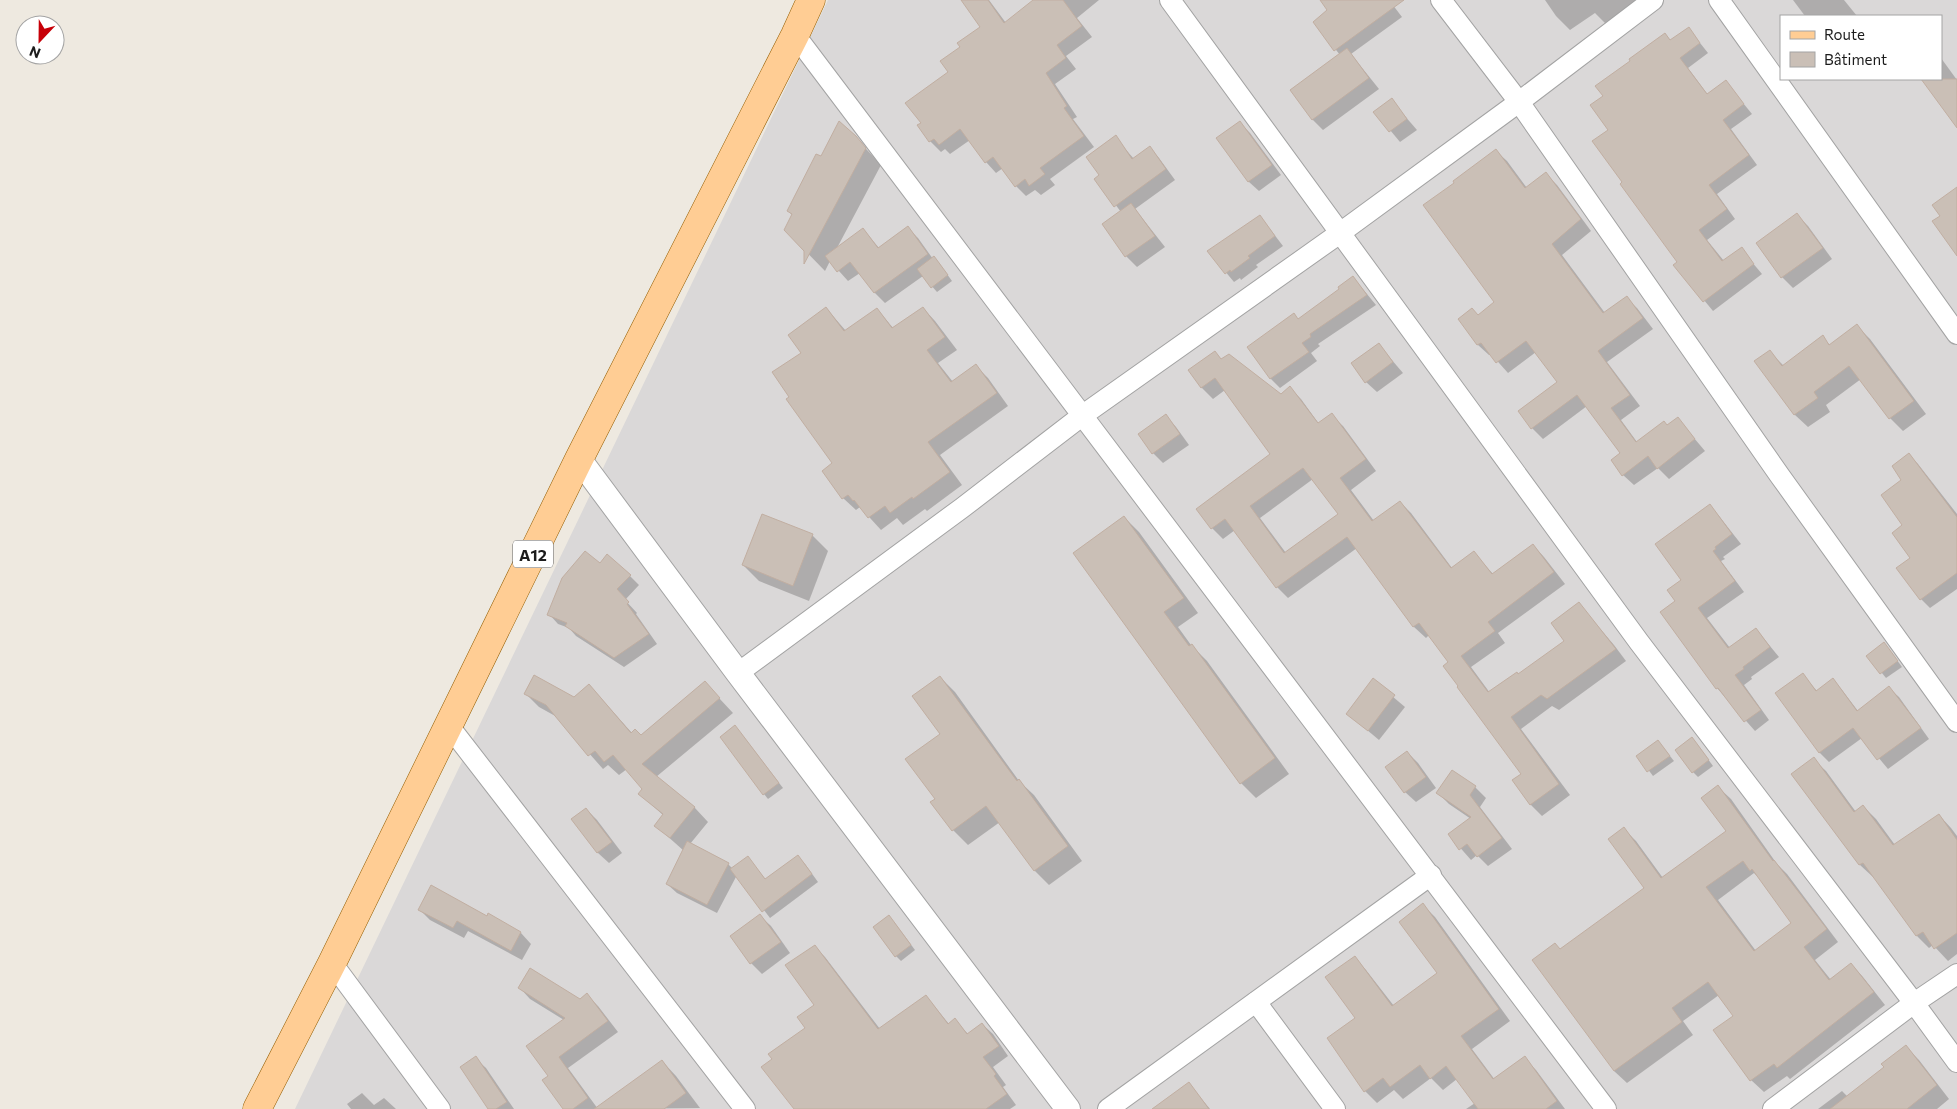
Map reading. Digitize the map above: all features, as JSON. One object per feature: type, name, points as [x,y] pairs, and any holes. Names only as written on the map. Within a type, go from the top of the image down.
[{"type":"main road","name":"A12","points":[[257,1109],[332,963],[580,459],[811,0]]},
{"type":"street","points":[[1170,0],[1644,650],[1957,1062]]},
{"type":"street","points":[[1441,0],[1519,102],[1780,476],[1957,722]]},
{"type":"street","points":[[738,673],[962,508],[1083,415],[1340,233],[1519,102],[1653,0]]},
{"type":"street","points":[[1719,0],[1957,334]]},
{"type":"street","points":[[795,35],[1606,1109]]},
{"type":"street","points":[[580,459],[738,673],[1068,1109]]},
{"type":"street","points":[[449,726],[745,1109]]},
{"type":"street","points":[[1108,1109],[1431,875]]},
{"type":"street","points":[[332,963],[440,1109]]},
{"type":"street","points":[[1773,1109],[1914,1003],[1957,974]]},
{"type":"street","points":[[1256,1002],[1335,1109]]},
{"type":"shaded area","points":[[828,0],[1957,0],[1957,1109],[295,1109]]},
{"type":"building","points":[[961,0],[988,0],[1004,23],[1033,0],[1063,0],[1082,26],[1057,45],[1066,58],[1046,73],[1067,106],[1064,108],[1084,136],[1040,168],[1045,174],[1029,186],[1025,179],[1015,187],[993,157],[985,163],[960,129],[939,145],[934,139],[929,142],[917,125],[921,123],[905,103],[948,72],[940,61],[960,47],[957,43],[980,27]]},
{"type":"building","points":[[1320,0],[1404,0],[1334,51],[1313,22],[1327,10]]},
{"type":"building","points":[[1689,27],[1700,43],[1680,58],[1707,94],[1726,80],[1744,104],[1723,120],[1749,155],[1709,185],[1727,209],[1699,230],[1722,261],[1742,247],[1754,264],[1703,302],[1673,265],[1677,262],[1620,184],[1622,182],[1592,141],[1608,130],[1590,105],[1603,96],[1595,86],[1630,61],[1629,59],[1665,33],[1670,40]]},
{"type":"building","points":[[1347,48],[1369,78],[1312,120],[1290,90]]},
{"type":"building","points":[[1957,79],[1957,128],[1922,80]]},
{"type":"building","points":[[1392,98],[1407,119],[1389,132],[1373,112]]},
{"type":"building","points":[[839,121],[866,148],[804,264],[804,251],[784,230],[792,214],[787,211],[816,154],[821,156]]},
{"type":"building","points":[[1240,121],[1272,165],[1248,182],[1216,138]]},
{"type":"building","points":[[1116,135],[1132,159],[1150,146],[1166,169],[1114,207],[1094,179],[1099,175],[1086,157]]},
{"type":"building","points":[[1496,149],[1525,188],[1546,172],[1581,219],[1552,244],[1603,313],[1627,296],[1643,318],[1598,351],[1630,395],[1611,408],[1636,442],[1664,421],[1667,425],[1678,417],[1695,439],[1657,469],[1648,456],[1622,476],[1611,460],[1620,453],[1577,395],[1531,429],[1518,411],[1557,382],[1526,341],[1496,363],[1481,343],[1477,345],[1458,319],[1472,308],[1478,315],[1494,302],[1423,205]]},
{"type":"building","points":[[1957,187],[1957,256],[1932,221],[1940,216],[1932,205]]},
{"type":"building","points":[[1131,203],[1155,236],[1125,257],[1102,224]]},
{"type":"building","points":[[1797,213],[1823,248],[1781,278],[1756,243]]},
{"type":"building","points":[[1260,215],[1275,236],[1248,256],[1250,258],[1231,272],[1230,270],[1225,274],[1207,251]]},
{"type":"building","points":[[908,226],[928,254],[874,293],[850,262],[837,272],[825,256],[863,228],[878,248]]},
{"type":"building","points":[[934,256],[948,275],[931,288],[917,269]]},
{"type":"building","points":[[1353,276],[1367,295],[1310,334],[1311,337],[1302,343],[1309,352],[1270,379],[1247,347],[1294,313],[1298,319],[1339,289],[1338,287]]},
{"type":"building","points":[[826,307],[844,331],[877,308],[892,328],[923,307],[945,337],[927,350],[951,382],[976,364],[997,393],[928,442],[950,472],[890,513],[885,506],[868,518],[848,495],[842,499],[822,471],[832,463],[786,399],[789,397],[772,372],[801,353],[788,335]]},
{"type":"building","points":[[1857,324],[1914,401],[1889,419],[1849,366],[1814,392],[1818,398],[1794,415],[1754,361],[1770,350],[1782,366],[1823,335],[1829,345]]},
{"type":"building","points":[[1379,343],[1393,362],[1365,383],[1351,363]]},
{"type":"building","points":[[1215,351],[1221,359],[1229,354],[1281,394],[1290,386],[1318,423],[1332,413],[1366,459],[1340,478],[1372,521],[1400,501],[1451,568],[1474,551],[1492,574],[1533,544],[1554,572],[1488,622],[1495,631],[1461,656],[1488,692],[1517,672],[1518,674],[1564,641],[1551,623],[1579,602],[1616,649],[1547,699],[1541,695],[1511,717],[1559,784],[1530,805],[1512,780],[1521,774],[1443,666],[1448,662],[1419,623],[1413,627],[1347,537],[1276,588],[1225,519],[1211,529],[1196,509],[1270,454],[1215,378],[1201,388],[1188,370]],"holes":[[[1303,468],[1338,514],[1284,553],[1250,506]]]},
{"type":"building","points":[[1166,414],[1180,434],[1152,454],[1138,434]]},
{"type":"building","points":[[1909,453],[1957,517],[1957,573],[1920,600],[1896,568],[1910,558],[1892,533],[1902,525],[1881,495],[1901,480],[1892,466]]},
{"type":"building","points":[[1710,504],[1732,534],[1715,547],[1716,549],[1713,551],[1735,581],[1698,608],[1728,648],[1756,628],[1770,647],[1735,675],[1761,710],[1744,722],[1718,688],[1716,689],[1660,612],[1675,601],[1667,590],[1681,580],[1655,544]]},
{"type":"building","points":[[762,514],[813,534],[793,586],[742,565]]},
{"type":"building","points":[[1124,516],[1184,598],[1164,612],[1189,646],[1192,644],[1275,758],[1240,784],[1073,553]]},
{"type":"building","points":[[585,551],[600,563],[607,554],[631,575],[617,589],[629,602],[627,604],[649,634],[614,658],[565,626],[567,623],[547,615],[562,578]]},
{"type":"building","points":[[1884,642],[1898,661],[1880,674],[1866,656]]},
{"type":"building","points":[[1803,673],[1816,691],[1833,678],[1857,711],[1889,686],[1921,728],[1877,760],[1853,728],[1819,753],[1775,693]]},
{"type":"building","points":[[534,675],[574,697],[589,684],[631,733],[635,729],[641,735],[705,681],[720,698],[642,764],[695,807],[670,838],[654,826],[663,814],[638,794],[642,789],[613,755],[604,762],[595,751],[588,756],[546,705],[524,694]]},
{"type":"building","points":[[940,676],[1017,781],[1019,779],[1068,846],[1034,871],[986,806],[952,831],[930,802],[935,799],[905,759],[940,734],[912,696]]},
{"type":"building","points":[[1373,678],[1395,695],[1368,731],[1346,714]]},
{"type":"building","points":[[735,725],[779,783],[763,795],[720,737]]},
{"type":"building","points":[[1692,737],[1709,760],[1692,773],[1675,750]]},
{"type":"building","points":[[1658,740],[1670,756],[1647,772],[1636,756]]},
{"type":"building","points":[[1407,751],[1426,777],[1404,793],[1385,767]]},
{"type":"building","points":[[1814,757],[1854,812],[1863,805],[1893,845],[1939,814],[1957,840],[1957,933],[1934,949],[1923,932],[1916,936],[1863,863],[1859,865],[1791,774]]},
{"type":"building","points":[[1452,770],[1476,786],[1470,795],[1502,838],[1477,857],[1467,844],[1459,850],[1448,834],[1471,817],[1436,793]]},
{"type":"building","points":[[1718,785],[1773,861],[1827,929],[1804,947],[1829,980],[1851,963],[1874,992],[1777,1068],[1774,1064],[1750,1081],[1713,1030],[1733,1016],[1708,982],[1672,1008],[1682,1022],[1614,1071],[1532,960],[1555,943],[1560,949],[1644,888],[1608,839],[1624,827],[1661,878],[1726,831],[1701,798]],"holes":[[[1743,861],[1750,871],[1752,869],[1791,923],[1754,951],[1706,887]]]},
{"type":"building","points":[[586,808],[612,842],[597,853],[571,819]]},
{"type":"building","points":[[687,841],[729,863],[707,905],[666,884]]},
{"type":"building","points":[[798,855],[812,874],[762,912],[730,869],[748,856],[765,879]]},
{"type":"building","points":[[431,885],[487,916],[488,913],[521,932],[511,951],[457,921],[453,928],[418,910]]},
{"type":"building","points":[[1423,903],[1499,1009],[1461,1036],[1493,1079],[1525,1056],[1557,1101],[1546,1109],[1478,1109],[1446,1066],[1430,1079],[1420,1065],[1390,1087],[1383,1078],[1364,1092],[1327,1038],[1355,1018],[1325,977],[1355,956],[1392,1006],[1437,973],[1399,922]]},
{"type":"building","points":[[760,914],[781,942],[750,964],[730,936]]},
{"type":"building","points":[[889,915],[911,945],[895,957],[873,927]]},
{"type":"building","points":[[815,945],[878,1029],[926,995],[948,1024],[955,1018],[967,1034],[982,1023],[999,1046],[983,1057],[996,1074],[994,1076],[1007,1094],[986,1109],[794,1109],[761,1067],[772,1059],[768,1054],[805,1028],[797,1017],[814,1005],[785,965]]},
{"type":"building","points":[[530,968],[580,999],[587,993],[608,1021],[559,1057],[588,1098],[573,1109],[563,1109],[542,1080],[548,1076],[526,1046],[565,1018],[518,988]]},
{"type":"building","points":[[1906,1045],[1937,1085],[1907,1109],[1830,1109],[1884,1067],[1881,1064]]},
{"type":"building","points":[[476,1056],[507,1102],[496,1109],[488,1109],[460,1067]]},
{"type":"building","points":[[662,1060],[686,1093],[664,1109],[594,1109]]},
{"type":"building","points":[[1189,1082],[1209,1109],[1152,1109]]}]
